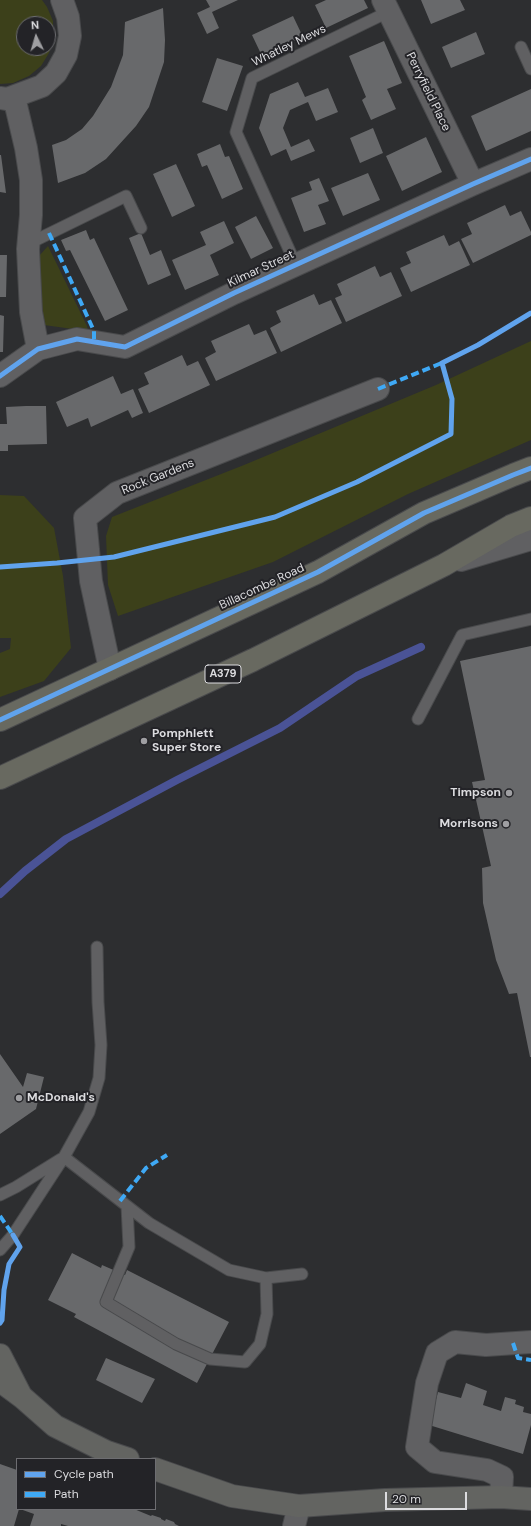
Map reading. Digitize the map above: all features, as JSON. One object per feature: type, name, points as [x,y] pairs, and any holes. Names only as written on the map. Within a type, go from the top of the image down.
[{"type":"main road","name":"Billacombe Road","points":[[0,720],[318,572],[424,513],[531,468]]},
{"type":"main road","name":"A379","points":[[0,778],[253,660],[444,565],[510,526],[531,518]]},
{"type":"street","points":[[38,349],[31,312],[28,244],[31,215],[31,180],[22,130],[7,98],[42,86],[56,73],[66,55],[70,36],[68,17],[62,0]]},
{"type":"street","name":"Perryfield Place","points":[[386,6],[473,184]]},
{"type":"street","name":"Kilmar Street","points":[[0,376],[38,349],[77,339],[125,346],[206,306],[531,159]]},
{"type":"street","name":"Rock Gardens","points":[[110,669],[91,581],[85,518],[117,493],[378,389]]},
{"type":"street","points":[[444,565],[531,539]]},
{"type":"street","points":[[501,1498],[502,1477],[487,1470],[435,1462],[417,1447],[427,1383],[437,1353],[455,1342],[486,1345],[531,1342]]},
{"type":"street","points":[[0,1355],[22,1397]]},
{"type":"street","points":[[0,1382],[22,1397],[55,1426],[107,1452],[125,1458]]},
{"type":"street","points":[[156,1469],[232,1496],[296,1516],[385,1500],[501,1498],[531,1499]]},
{"type":"lane","name":"Whatley Mews","points":[[296,265],[236,132],[252,78],[386,6]]},
{"type":"lane","points":[[522,47],[531,69]]},
{"type":"lane","points":[[28,244],[126,196],[141,228]]},
{"type":"lane","points":[[418,719],[462,635],[531,619]]},
{"type":"lane","points":[[0,1250],[13,1235],[64,1157],[89,1112],[99,1078],[101,1045],[98,1002],[97,947]]},
{"type":"lane","points":[[0,1195],[16,1187],[64,1157]]},
{"type":"lane","points":[[64,1157],[148,1223],[229,1270],[266,1278],[302,1274]]},
{"type":"lane","points":[[127,1206],[129,1247],[106,1302],[176,1344],[210,1359],[245,1362],[260,1344],[268,1314],[266,1278]]},
{"type":"green space","points":[[0,0],[42,0],[51,16],[16,16],[16,56],[47,56],[41,66],[29,76],[13,83],[0,84]]},
{"type":"green space","points":[[48,246],[87,326],[88,331],[44,325],[39,319],[39,256]]},
{"type":"green space","points":[[531,341],[531,440],[408,494],[273,562],[118,616],[108,585],[106,536],[112,517],[244,465],[436,385]]},
{"type":"green space","points":[[0,495],[24,496],[54,528],[63,576],[71,648],[44,681],[0,697],[0,653],[10,649],[11,638],[0,638]]},
{"type":"building","points":[[206,0],[238,0],[212,12],[219,28],[207,34],[197,13],[210,7]]},
{"type":"building","points":[[326,0],[364,0],[368,8],[326,28],[315,5]]},
{"type":"building","points":[[421,0],[460,0],[465,10],[431,24]]},
{"type":"building","points":[[163,8],[165,40],[164,62],[149,107],[136,126],[106,159],[85,173],[58,183],[52,145],[66,140],[82,129],[93,116],[111,87],[123,55],[125,22]]},
{"type":"building","points":[[293,16],[303,37],[262,56],[252,35]]},
{"type":"building","points":[[476,32],[485,54],[451,68],[442,47]]},
{"type":"building","points":[[384,41],[402,83],[387,89],[396,109],[371,120],[362,100],[366,97],[349,56]]},
{"type":"building","points":[[217,58],[243,66],[227,111],[202,102]]},
{"type":"building","points":[[298,82],[305,97],[328,88],[338,112],[316,121],[308,102],[290,110],[283,128],[291,147],[309,139],[315,151],[291,161],[286,149],[271,156],[259,128],[270,94]]},
{"type":"building","points":[[531,89],[531,131],[486,151],[471,116]]},
{"type":"building","points":[[373,128],[383,153],[360,163],[350,138]]},
{"type":"building","points":[[426,137],[442,172],[402,191],[386,156]]},
{"type":"building","points":[[220,144],[225,157],[229,156],[243,189],[222,199],[207,165],[202,167],[197,154]]},
{"type":"building","points":[[1,155],[6,193],[0,192]]},
{"type":"building","points":[[176,164],[195,206],[172,217],[153,174]]},
{"type":"building","points":[[368,173],[380,200],[343,216],[331,188]]},
{"type":"building","points":[[319,178],[329,201],[318,205],[326,224],[304,232],[291,198],[312,190],[309,182]]},
{"type":"building","points":[[505,205],[510,216],[521,211],[531,235],[473,263],[461,239],[472,234],[467,223]]},
{"type":"building","points":[[256,216],[273,248],[251,259],[235,227]]},
{"type":"building","points":[[224,221],[234,243],[210,255],[219,275],[185,290],[172,260],[206,245],[200,232]]},
{"type":"building","points":[[86,230],[90,240],[94,238],[128,310],[105,321],[70,250],[66,251],[61,240]]},
{"type":"building","points":[[141,233],[150,255],[161,250],[171,275],[148,285],[129,238]]},
{"type":"building","points":[[444,235],[449,246],[459,241],[470,265],[411,292],[400,268],[411,263],[406,252]]},
{"type":"building","points":[[0,255],[7,255],[6,297],[0,297]]},
{"type":"building","points":[[375,266],[380,277],[391,272],[402,296],[346,322],[335,298],[342,295],[337,284]]},
{"type":"building","points":[[314,294],[319,305],[331,300],[342,323],[281,352],[270,328],[281,322],[276,311]]},
{"type":"building","points":[[0,315],[4,316],[3,352],[0,352]]},
{"type":"building","points":[[249,324],[254,335],[266,330],[277,353],[216,381],[205,358],[216,352],[211,341]]},
{"type":"building","points":[[182,355],[187,366],[198,361],[210,385],[149,413],[138,389],[149,384],[144,373]]},
{"type":"building","points":[[113,376],[121,394],[133,389],[143,413],[132,418],[128,410],[91,427],[88,418],[67,427],[56,402]]},
{"type":"building","points":[[46,406],[47,444],[8,445],[8,451],[0,451],[0,424],[7,424],[6,407]]},
{"type":"building","name":"Morrisons","points":[[531,646],[530,1057],[517,993],[509,994],[496,960],[483,903],[482,868],[491,866],[472,782],[485,780],[460,661]]},
{"type":"building","name":"McDonald's","points":[[0,1054],[23,1087],[27,1073],[44,1077],[36,1109],[0,1134]]},
{"type":"building","points":[[72,1253],[101,1268],[102,1265],[125,1275],[127,1270],[229,1322],[197,1383],[74,1317],[76,1314],[48,1300]]},
{"type":"building","points":[[106,1358],[155,1379],[142,1403],[96,1380]]},
{"type":"building","points":[[466,1383],[487,1391],[483,1405],[501,1411],[505,1397],[516,1400],[515,1404],[524,1407],[523,1412],[531,1414],[531,1425],[523,1454],[429,1425],[438,1392],[461,1398]]},
{"type":"building","points":[[0,1464],[16,1470],[16,1510],[19,1510],[14,1526],[0,1526]]},
{"type":"building","points":[[23,1510],[136,1510],[161,1518],[165,1521],[166,1519],[174,1522],[179,1526],[68,1526],[61,1524],[61,1526],[30,1526],[34,1514]]},
{"type":"waterway","points":[[0,894],[25,871],[66,839],[177,780],[280,728],[357,676],[421,647]]},
{"type":"marked path","points":[[49,233],[94,331],[94,341]]},
{"type":"marked path","points":[[378,389],[444,362]]},
{"type":"marked path","points":[[120,1201],[146,1168],[167,1155]]},
{"type":"marked path","points":[[0,1216],[13,1235]]},
{"type":"marked path","points":[[513,1343],[518,1358],[531,1360]]},
{"type":"cycle path","points":[[0,376],[38,349],[77,339],[125,347],[234,293],[531,159]]},
{"type":"cycle path","points":[[0,567],[114,557],[275,517],[357,482],[451,434],[452,399],[442,363],[478,345],[531,313]]},
{"type":"cycle path","points":[[0,720],[318,572],[424,513],[531,468]]},
{"type":"cycle path","points":[[0,1323],[2,1320],[4,1290],[9,1264],[20,1247],[13,1235]]},
{"type":"place","name":"Pomphlett Super Store","points":[[144,741]]},
{"type":"place","name":"Timpson","points":[[509,793]]},
{"type":"place","name":"Morrisons","points":[[506,824]]},
{"type":"place","name":"McDonald's","points":[[19,1098]]}]
